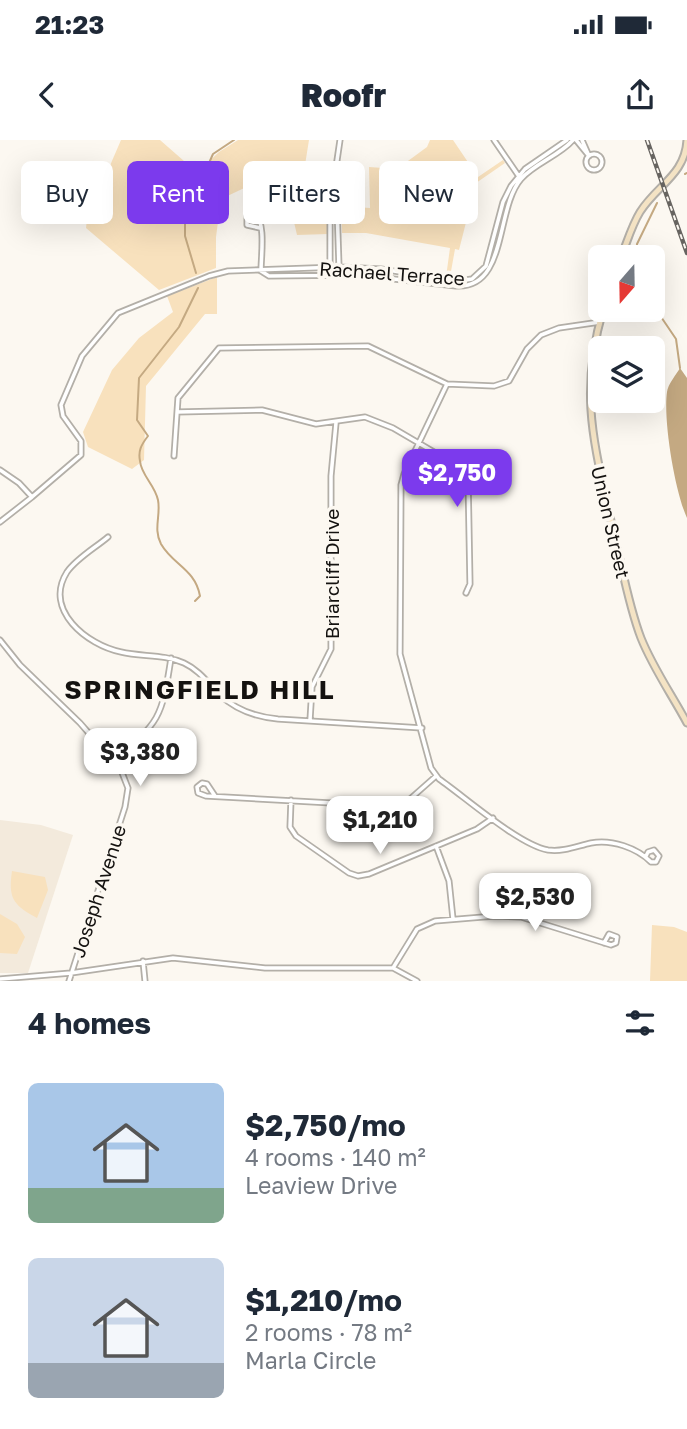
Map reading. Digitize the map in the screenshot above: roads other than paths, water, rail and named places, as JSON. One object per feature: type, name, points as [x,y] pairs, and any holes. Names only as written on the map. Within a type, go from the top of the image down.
[{"type":"main road","points":[[626,245],[639,213],[680,168],[687,140]]},
{"type":"main road","name":"Union Street","points":[[600,322],[591,364],[589,411],[595,455],[628,597],[642,639],[687,723]]},
{"type":"street","points":[[336,161],[340,140]]},
{"type":"street","points":[[494,140],[520,177]]},
{"type":"street","name":"Rachael Terrace","points":[[32,497],[81,455],[81,441],[63,416],[61,405],[84,352],[115,316],[130,307],[217,273],[261,271],[269,268],[339,267],[375,268],[458,281],[472,279],[486,266],[503,202],[520,177],[567,140]]},
{"type":"street","points":[[574,140],[585,154],[601,158],[599,169],[588,168],[586,162],[589,156]]},
{"type":"street","name":"Rachael Terrace","points":[[261,271],[269,276],[335,275],[461,287],[477,283],[491,268],[508,203],[520,177],[574,140]]},
{"type":"street","points":[[582,140],[589,156]]},
{"type":"street","points":[[260,228],[247,225],[247,215],[258,215],[260,228],[261,271]]},
{"type":"street","points":[[332,224],[330,267],[335,275]]},
{"type":"street","points":[[335,275],[339,267],[338,224]]},
{"type":"street","points":[[174,456],[178,398],[212,356],[224,348],[368,346],[447,384],[494,386],[505,384],[512,377],[527,349],[540,336],[559,328],[600,322]]},
{"type":"street","points":[[447,384],[401,485],[400,654],[430,764],[436,776],[521,838],[542,848],[560,850],[605,842],[624,846],[646,856]]},
{"type":"street","points":[[177,412],[262,410],[316,424],[365,417],[393,428],[463,469],[468,475],[470,584],[466,593]]},
{"type":"street","name":"Briarcliff Drive","points":[[310,722],[312,687],[331,649],[331,476],[336,423]]},
{"type":"street","points":[[0,470],[19,483],[32,497],[0,522]]},
{"type":"street","points":[[108,537],[71,568],[65,577],[61,594],[67,617],[86,636],[122,653],[171,659],[191,667],[224,698],[247,713],[310,722],[422,728]]},
{"type":"street","name":"Joseph Avenue","points":[[0,640],[20,665],[80,723],[124,775],[128,796],[69,981]]},
{"type":"street","points":[[112,760],[144,736],[157,720],[164,701],[171,659]]},
{"type":"street","points":[[215,796],[204,782],[197,787],[200,795],[215,796],[291,800],[392,805],[414,796],[436,776]]},
{"type":"street","points":[[291,800],[290,827],[294,833],[355,876],[369,874],[477,829],[493,818]]},
{"type":"street","points":[[436,846],[449,881],[453,919]]},
{"type":"street","points":[[393,968],[420,927],[432,921],[495,916],[525,918],[604,943]]},
{"type":"street","points":[[0,979],[71,973],[143,961],[203,959],[265,968],[393,968],[417,981]]},
{"type":"street","points":[[143,961],[145,981]]},
{"type":"waterway","points":[[196,273],[185,236],[185,217],[213,154],[234,140]]},
{"type":"waterway","points":[[637,245],[657,203]]},
{"type":"waterway","points":[[195,601],[200,596],[193,579],[166,551],[159,538],[158,500],[139,457],[148,436],[137,420],[139,378],[179,327],[198,288]]},
{"type":"waterway","points":[[664,322],[676,339],[680,368]]},
{"type":"railway","points":[[647,140],[687,253]]},
{"type":"district","name":"SPRINGFIELD HILL","points":[[200,689]]}]
